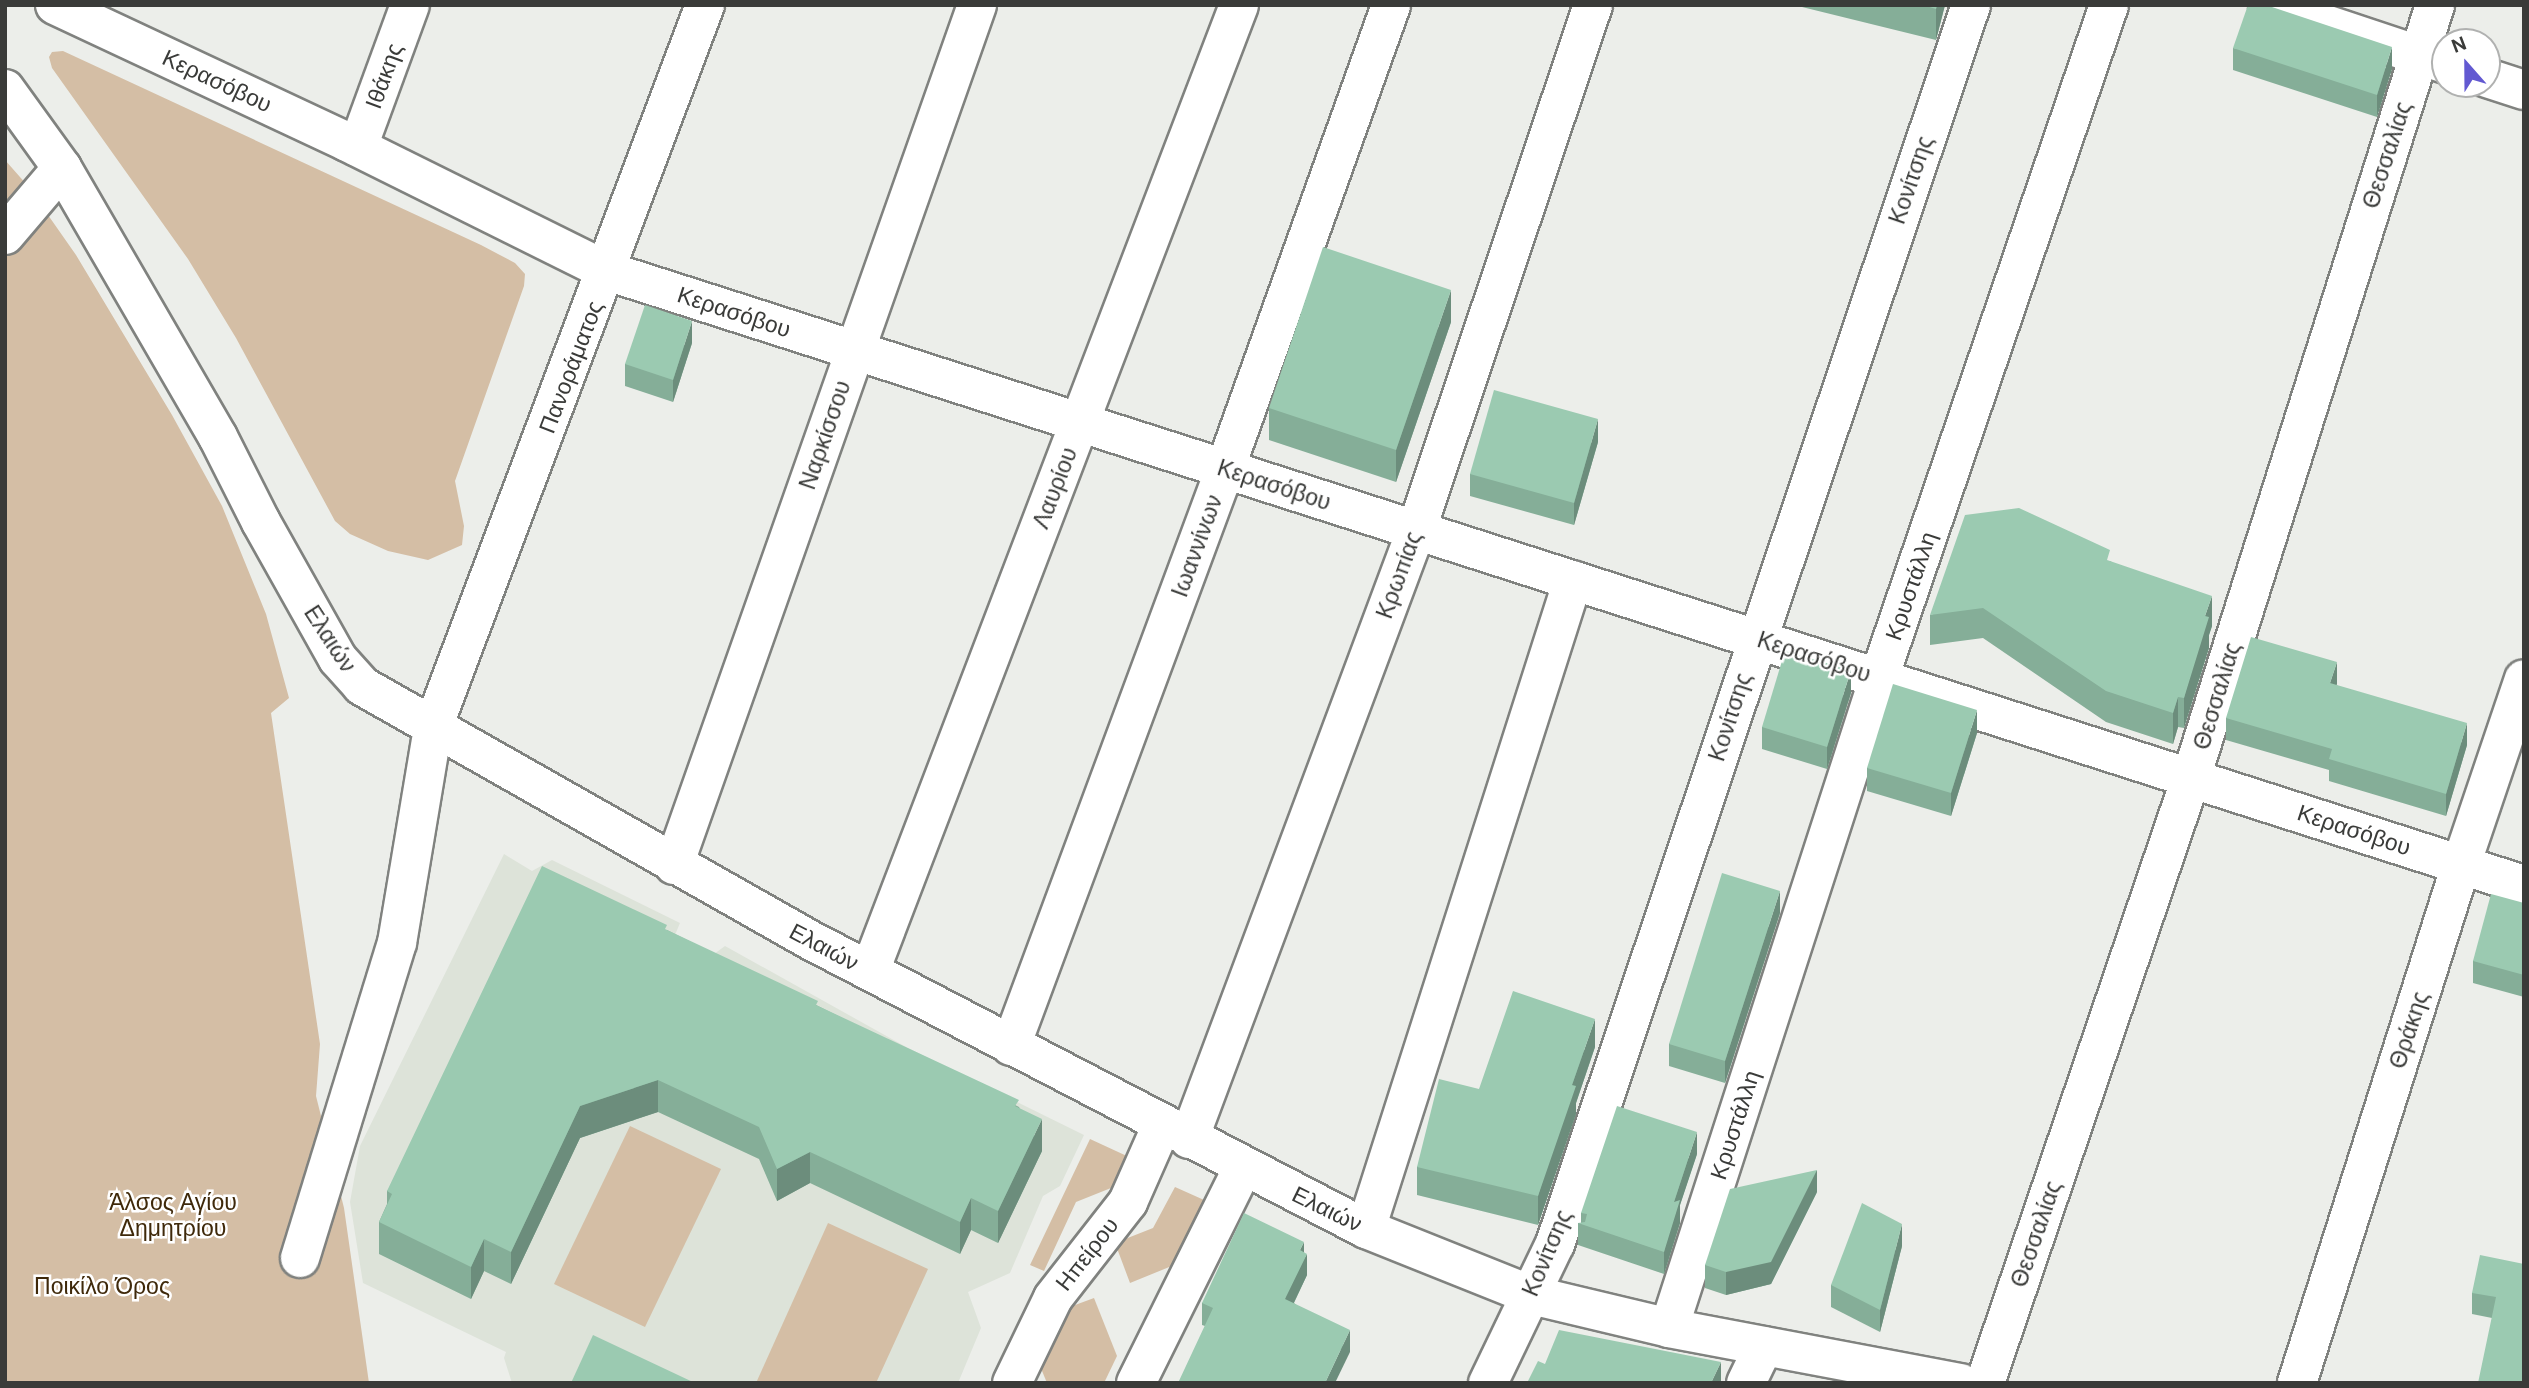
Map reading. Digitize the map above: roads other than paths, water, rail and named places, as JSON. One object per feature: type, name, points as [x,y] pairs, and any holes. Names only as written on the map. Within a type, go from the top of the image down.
[{"type":"street","name":"Ιθάκης","points":[[358,147],[410,5]]},
{"type":"street","name":"Πανοράματος","points":[[300,1258],[397,943],[433,727],[705,5]]},
{"type":"street","name":"Ναρκίσσου","points":[[674,865],[977,5]]},
{"type":"street","name":"Λαυρίου","points":[[870,971],[1239,5]]},
{"type":"street","name":"Ιωαννίνων","points":[[1011,1046],[1225,469],[1391,5]]},
{"type":"street","name":"Κρωπίας","points":[[1175,1132],[1416,531],[1593,5]]},
{"type":"street","name":"Κονίτσης","points":[[1488,1383],[1555,1244],[1971,5]]},
{"type":"street","name":"Κρυστάλλη","points":[[1669,1328],[1879,678],[2109,5]]},
{"type":"street","points":[[2268,5],[2431,60]]},
{"type":"street","name":"Θεσσαλίας","points":[[2434,28],[2435,5]]},
{"type":"street","name":"Κερασόβου","points":[[71,9],[607,271],[2524,885]]},
{"type":"street","name":"Θεσσαλίας","points":[[1985,1383],[2431,63]]},
{"type":"street","points":[[2501,83],[2524,90]]},
{"type":"street","name":"Ελαιών","points":[[5,89],[62,168],[218,437],[338,659],[362,686],[674,865],[870,971],[1175,1132],[1366,1228],[1531,1295],[1669,1328],[1950,1382]]},
{"type":"street","points":[[5,235],[62,168]]},
{"type":"street","points":[[1366,1228],[1573,580]]},
{"type":"street","name":"Θράκης","points":[[2297,1383],[2461,865],[2524,678]]},
{"type":"street","name":"Ηπείρου","points":[[1012,1383],[1053,1298],[1128,1202],[1175,1132]]},
{"type":"street","points":[[1136,1383],[1243,1167]]},
{"type":"street","points":[[1746,1383],[1764,1346]]},
{"type":"park label","name":"Άλσος Αγίου Δημητρίου","points":[[173,1215]]},
{"type":"park label","name":"Ποικίλο Όρος","points":[[102,1286]]}]
